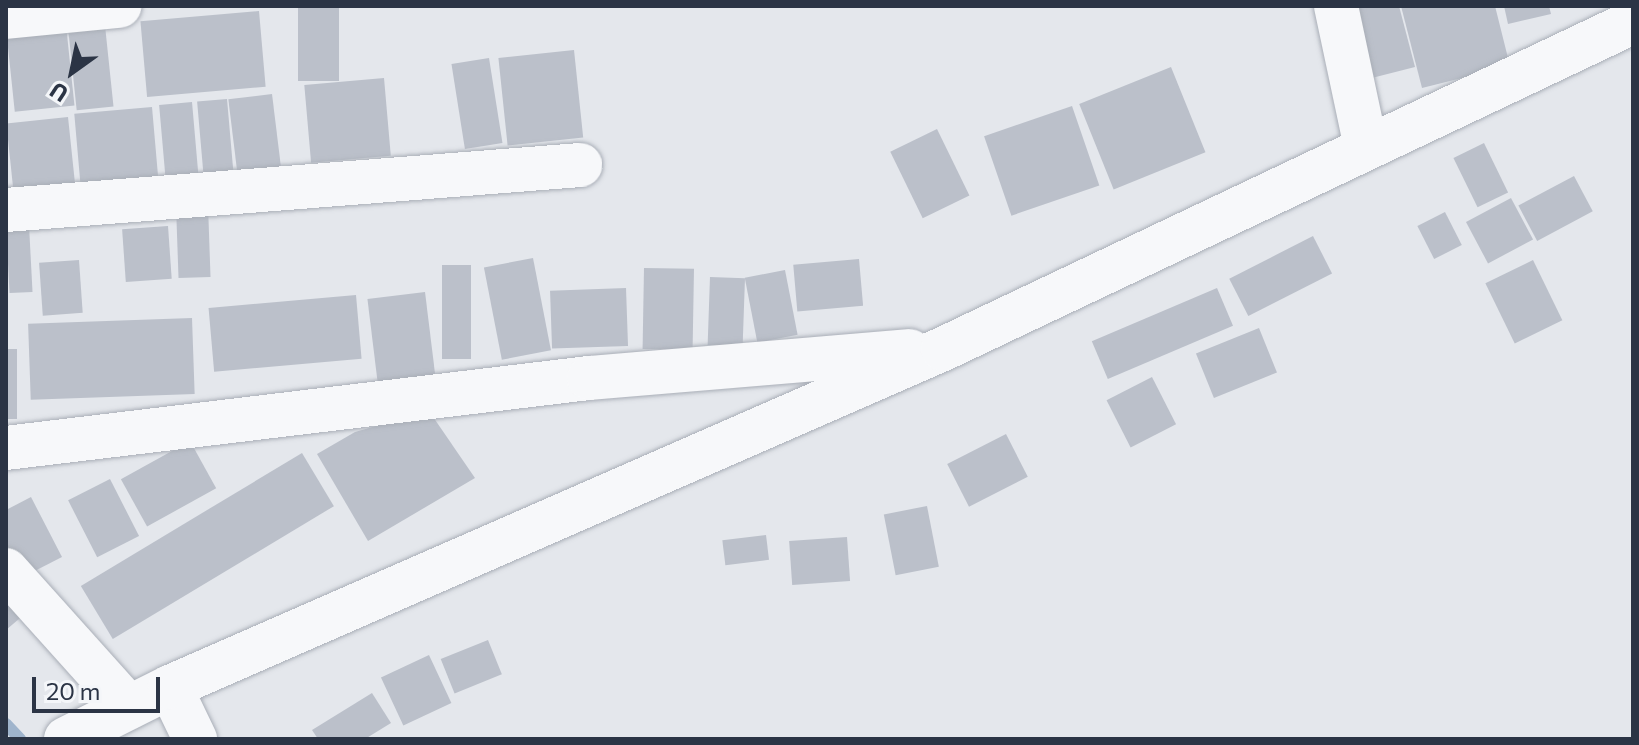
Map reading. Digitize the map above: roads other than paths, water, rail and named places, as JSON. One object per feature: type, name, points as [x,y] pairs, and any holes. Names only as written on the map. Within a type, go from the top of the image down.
[{"type":"street","points":[[6,17],[119,6]]},
{"type":"street","points":[[1336,6],[1366,147]]},
{"type":"street","points":[[66,739],[119,712],[183,716],[943,349],[1633,22]]},
{"type":"street","points":[[6,210],[580,165]]},
{"type":"street","points":[[6,448],[573,380],[943,349]]},
{"type":"street","points":[[6,570],[119,712]]},
{"type":"waterway","points":[[6,724],[20,739]]}]
